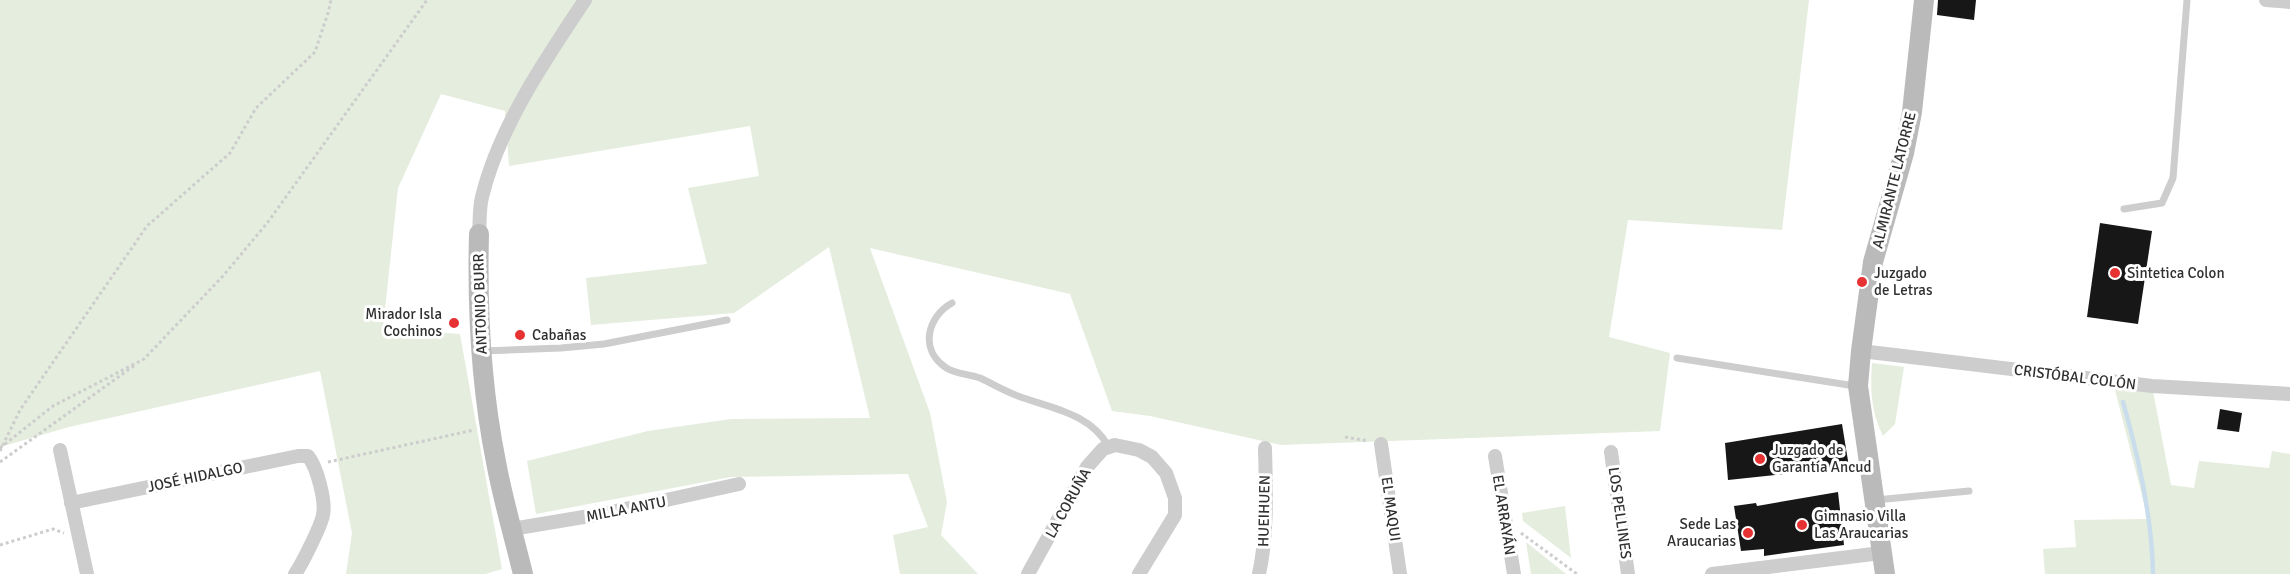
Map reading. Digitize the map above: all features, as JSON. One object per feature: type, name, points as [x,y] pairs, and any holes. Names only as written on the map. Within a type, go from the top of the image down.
[{"type":"main road","name":"ALMIRANTE LATORRE","points":[[1885,574],[1858,386],[1873,262],[1904,153],[1912,112],[1924,0]]},
{"type":"main road","name":"ANTONIO BURR","points":[[479,234],[477,292],[481,351],[496,462],[523,574]]},
{"type":"street","name":"ANTONIO BURR","points":[[479,234],[482,200],[501,142],[553,48],[585,0]]},
{"type":"street","points":[[2266,0],[2290,2]]},
{"type":"street","name":"CRISTÓBAL COLÓN","points":[[1861,351],[2133,384],[2290,394]]},
{"type":"street","name":"EL MAQUI","points":[[1381,444],[1400,574]]},
{"type":"street","points":[[1108,446],[1127,447],[1152,457],[1166,473],[1176,507],[1174,515],[1139,574]]},
{"type":"street","name":"LA CORUÑA","points":[[1028,574],[1087,467],[1103,448],[1108,446]]},
{"type":"street","name":"HUEIHUEN","points":[[1259,574],[1264,551],[1266,517],[1265,448]]},
{"type":"street","points":[[60,450],[87,574]]},
{"type":"street","name":"LOS PELLINES","points":[[1611,452],[1628,574]]},
{"type":"street","name":"JOSÉ HIDALGO","points":[[71,503],[298,456],[308,456],[314,465]]},
{"type":"street","name":"EL ARRAYÁN","points":[[1495,456],[1514,574]]},
{"type":"street","points":[[295,574],[323,515],[323,501],[314,465]]},
{"type":"street","name":"MILLA ANTU","points":[[512,529],[618,511],[738,484]]},
{"type":"street","points":[[1712,574],[1801,568],[1881,553]]},
{"type":"lane","points":[[2124,209],[2162,203],[2173,178],[2187,0]]},
{"type":"lane","points":[[952,303],[938,313],[930,329],[930,346],[942,366],[1085,420],[1099,432],[1108,446]]},
{"type":"lane","points":[[481,351],[604,344],[727,320]]},
{"type":"lane","points":[[1677,358],[1858,386]]},
{"type":"lane","points":[[1875,500],[1969,491]]},
{"type":"path","points":[[1,448],[20,410],[147,226],[230,153],[256,108],[315,52],[331,0]]},
{"type":"path","points":[[0,462],[144,359],[223,276],[268,222],[426,0]]},
{"type":"path","points":[[1,448],[54,405],[144,359]]},
{"type":"path","points":[[314,465],[491,426]]},
{"type":"path","points":[[1345,437],[1381,444]]},
{"type":"path","points":[[1505,521],[1577,574]]},
{"type":"path","points":[[0,544],[53,529],[79,540]]},
{"type":"green space","points":[[0,0],[1809,0],[1782,230],[1628,220],[1609,337],[1670,353],[1660,431],[1281,445],[1150,416],[1112,411],[1070,294],[870,248],[930,413],[947,502],[941,535],[978,574],[900,574],[893,535],[928,527],[908,474],[731,477],[536,514],[527,461],[648,431],[731,419],[870,418],[829,247],[734,313],[591,325],[586,278],[707,264],[688,188],[759,176],[750,126],[509,166],[505,111],[441,94],[398,188],[383,328],[460,334],[502,569],[485,574],[346,574],[352,533],[320,371],[69,427],[0,447]]},
{"type":"green space","points":[[1872,363],[1904,367],[1895,424],[1883,436],[1872,400]]},
{"type":"green space","points":[[2113,382],[2152,386],[2171,485],[2194,488],[2199,461],[2269,468],[2272,451],[2290,454],[2290,574],[2045,574],[2043,549],[2076,547],[2074,520],[2148,519]]},
{"type":"green space","points":[[1565,506],[1571,558],[1523,521],[1522,513]]},
{"type":"green space","points":[[1526,542],[1566,574],[1531,574]]},
{"type":"building","points":[[1938,0],[1976,0],[1974,20],[1937,15]]},
{"type":"building","points":[[2100,223],[2152,231],[2138,324],[2087,317]]},
{"type":"building","points":[[2220,409],[2242,413],[2239,432],[2217,429]]},
{"type":"building","points":[[1842,424],[1849,467],[1728,480],[1725,443]]},
{"type":"building","name":"Gimnasio Villa Las Araucarias","points":[[1838,492],[1844,545],[1764,556],[1764,549],[1741,551],[1734,506],[1756,503],[1757,506]]},
{"type":"waterway","points":[[2123,402],[2144,487],[2153,574]]},
{"type":"place","name":"Sintetica Colon","points":[[2115,273]]},
{"type":"place","name":"Juzgado de Letras","points":[[1862,282]]},
{"type":"place","name":"Mirador Isla Cochinos","points":[[454,323]]},
{"type":"place","name":"Cabañas","points":[[520,335]]},
{"type":"place","name":"Juzgado de Garantía Ancud","points":[[1760,459]]},
{"type":"place","name":"Gimnasio Villa Las Araucarias","points":[[1802,525]]},
{"type":"place","name":"Sede Las Araucarias","points":[[1748,533]]}]
